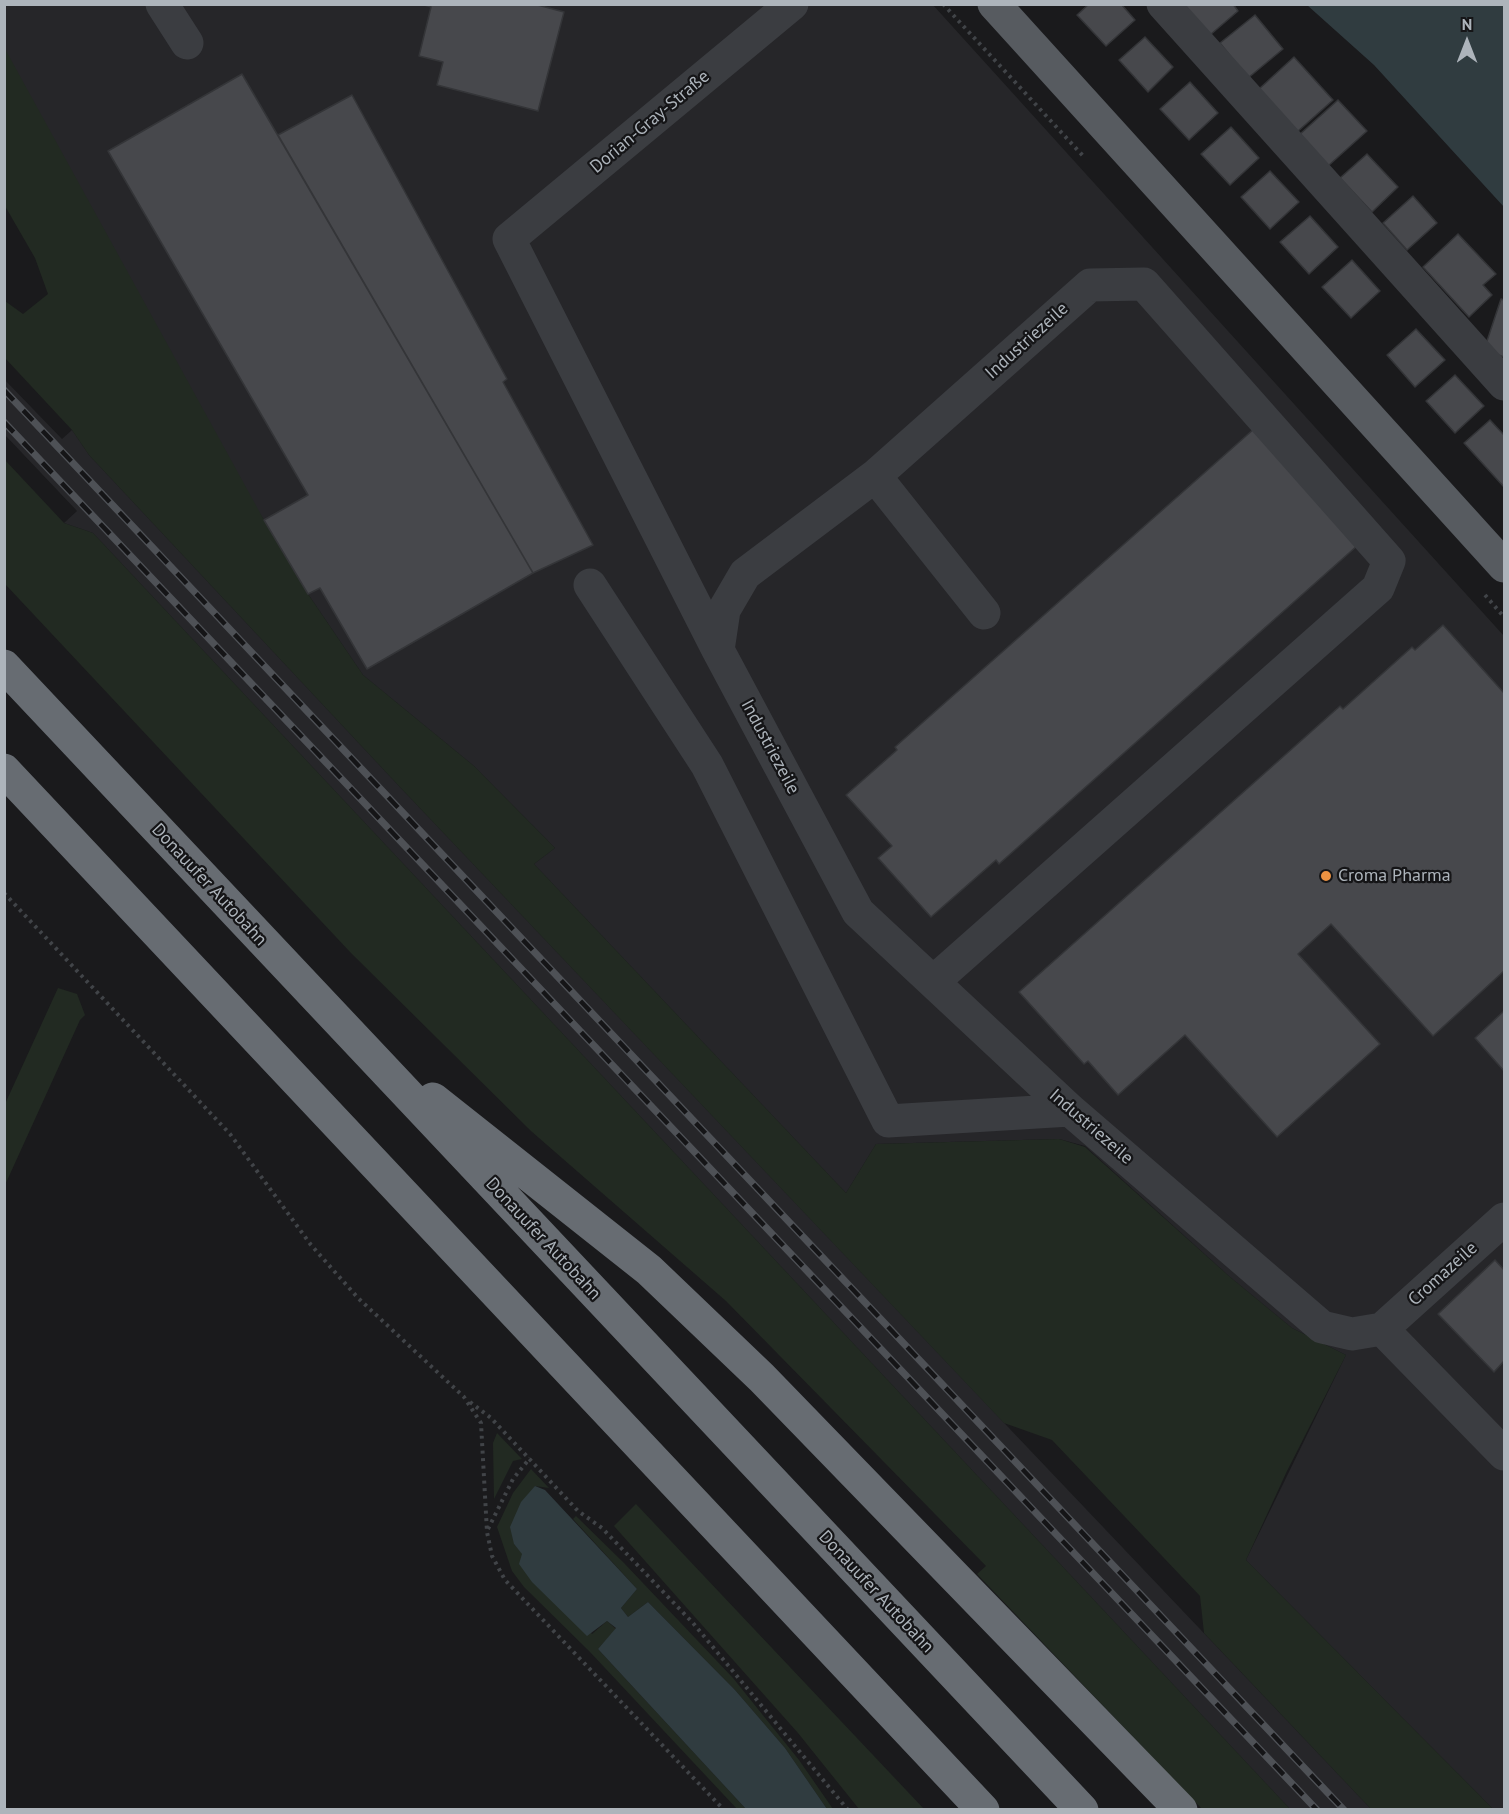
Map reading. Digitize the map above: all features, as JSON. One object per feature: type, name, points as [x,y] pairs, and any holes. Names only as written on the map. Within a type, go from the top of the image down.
[{"type":"highway","name":"Donauufer Autobahn","points":[[4,666],[338,1023],[1082,1809]]},
{"type":"highway","points":[[4,770],[983,1809]]},
{"type":"highway","points":[[338,1023],[649,1270],[762,1378],[1181,1809]]},
{"type":"main road","points":[[994,4],[1504,566]]},
{"type":"street","points":[[162,4],[187,43]]},
{"type":"street","name":"Dorian-Gray-Straße","points":[[718,650],[509,239],[792,4]]},
{"type":"street","points":[[1163,4],[1504,384]]},
{"type":"street","name":"Industriezeile","points":[[933,982],[1378,588],[1389,561],[1144,284],[1090,285],[875,476],[745,574],[724,610],[718,650],[858,912],[1070,1110],[1322,1327],[1352,1334],[1382,1329]]},
{"type":"street","points":[[875,476],[984,613]]},
{"type":"street","points":[[590,585],[707,765],[888,1121],[1070,1110]]},
{"type":"street","name":"Cromazeile","points":[[1382,1329],[1504,1219]]},
{"type":"street","points":[[1382,1329],[1504,1454]]},
{"type":"path","points":[[4,893],[230,1134],[310,1245],[358,1298],[464,1397],[491,1418],[578,1511],[602,1528],[693,1623],[848,1809]]},
{"type":"path","points":[[464,1397],[481,1423],[487,1532],[492,1556],[505,1580],[724,1809]]},
{"type":"path","points":[[487,1532],[513,1479],[530,1458]]},
{"type":"shaded area","points":[[4,5],[933,5],[1504,636],[1504,1809],[1493,1809],[1246,1560],[1346,1355],[1292,1328],[1230,1277],[1085,1146],[1059,1139],[876,1144],[846,1193],[534,864],[555,848],[474,766],[363,675],[308,594],[264,520],[5,130]]},
{"type":"shaded area","points":[[1307,5],[1504,5],[1504,207],[1374,65]]},
{"type":"shaded area","points":[[4,47],[264,520],[308,594],[363,675],[474,766],[555,848],[534,864],[846,1193],[876,1144],[1059,1139],[1085,1147],[1230,1277],[1292,1328],[1346,1355],[1287,1471],[1246,1560],[1493,1809],[1371,1809],[1204,1633],[1200,1596],[1052,1440],[1004,1423],[398,785],[89,455],[72,430],[5,358],[5,301],[23,314],[48,294],[35,258],[5,206]]},
{"type":"shaded area","points":[[4,379],[62,439],[72,430],[89,455],[398,785],[1371,1809],[1290,1809],[93,533],[64,523],[77,511],[5,435]]},
{"type":"shaded area","points":[[5,460],[64,523],[93,533],[1290,1809],[1202,1809],[977,1574],[986,1566],[726,1301],[531,1131],[351,953],[5,584]]},
{"type":"shaded area","points":[[58,988],[77,994],[85,1015],[80,1020],[5,1185],[5,1104]]},
{"type":"shaded area","points":[[497,1433],[522,1459],[513,1461],[494,1499],[493,1443]]},
{"type":"shaded area","points":[[531,1469],[549,1488],[535,1486],[514,1544],[592,1634],[607,1621],[616,1629],[598,1649],[746,1809],[737,1809],[590,1652],[524,1587],[512,1571],[497,1527],[513,1493]]},
{"type":"shaded area","points":[[535,1486],[545,1490],[637,1589],[621,1608],[628,1617],[648,1602],[735,1690],[785,1748],[827,1809],[746,1809],[598,1649],[616,1628],[607,1621],[587,1636],[532,1582],[519,1564],[522,1554],[514,1544],[510,1527],[521,1502]]},
{"type":"shaded area","points":[[636,1504],[924,1809],[859,1809],[798,1733],[614,1526]]},
{"type":"shaded area","points":[[576,1516],[733,1678],[799,1760],[833,1809],[827,1809],[785,1748],[735,1690],[648,1602],[628,1617],[621,1608],[637,1589],[573,1519]]},
{"type":"building","points":[[421,4],[534,4],[564,12],[538,111],[437,85],[443,62],[419,56],[431,7]]},
{"type":"building","points":[[1089,4],[1121,4],[1135,20],[1106,46],[1077,15]]},
{"type":"building","points":[[1183,4],[1233,4],[1238,11],[1210,35]]},
{"type":"building","points":[[1255,15],[1283,49],[1248,78],[1220,43]]},
{"type":"building","points":[[1145,37],[1173,67],[1148,92],[1119,60]]},
{"type":"building","points":[[1294,57],[1333,100],[1297,132],[1259,89]]},
{"type":"building","points":[[242,74],[533,573],[367,669],[320,588],[308,594],[264,520],[308,495],[108,151]]},
{"type":"building","points":[[1190,82],[1218,113],[1189,140],[1160,109]]},
{"type":"building","points":[[352,95],[507,379],[503,382],[593,545],[533,573],[278,135]]},
{"type":"building","points":[[1338,100],[1367,131],[1328,166],[1299,135]]},
{"type":"building","points":[[1231,127],[1259,158],[1230,185],[1201,154]]},
{"type":"building","points":[[1367,154],[1398,187],[1372,212],[1340,178]]},
{"type":"building","points":[[1270,171],[1299,202],[1270,229],[1241,197]]},
{"type":"building","points":[[1413,196],[1437,223],[1407,250],[1383,223]]},
{"type":"building","points":[[1310,216],[1338,247],[1309,274],[1280,242]]},
{"type":"building","points":[[1458,234],[1496,274],[1483,285],[1492,295],[1469,317],[1423,267]]},
{"type":"building","points":[[1352,260],[1380,291],[1351,318],[1322,287]]},
{"type":"building","points":[[1501,299],[1504,300],[1504,357],[1484,350]]},
{"type":"building","points":[[1416,329],[1445,360],[1415,387],[1387,355]]},
{"type":"building","points":[[1455,375],[1484,406],[1455,433],[1426,401]]},
{"type":"building","points":[[1490,420],[1504,435],[1504,487],[1464,443]]},
{"type":"building","points":[[1255,428],[1358,545],[999,864],[996,860],[931,917],[878,858],[892,846],[846,795],[897,750],[895,747]]},
{"type":"building","name":"Croma Pharma","points":[[1443,625],[1504,693],[1504,971],[1433,1036],[1331,924],[1298,954],[1380,1044],[1277,1137],[1185,1035],[1118,1095],[1088,1061],[1084,1064],[1019,992],[1340,706],[1343,709],[1412,647],[1415,650]]},
{"type":"building","points":[[1504,1011],[1504,1071],[1475,1038]]},
{"type":"building","points":[[1495,1260],[1504,1270],[1504,1361],[1494,1372],[1438,1314]]},
{"type":"railway","points":[[4,390],[1344,1810]]},
{"type":"railway","points":[[4,422],[1317,1810]]},
{"type":"place","name":"Croma Pharma","points":[[1326,876]]}]
